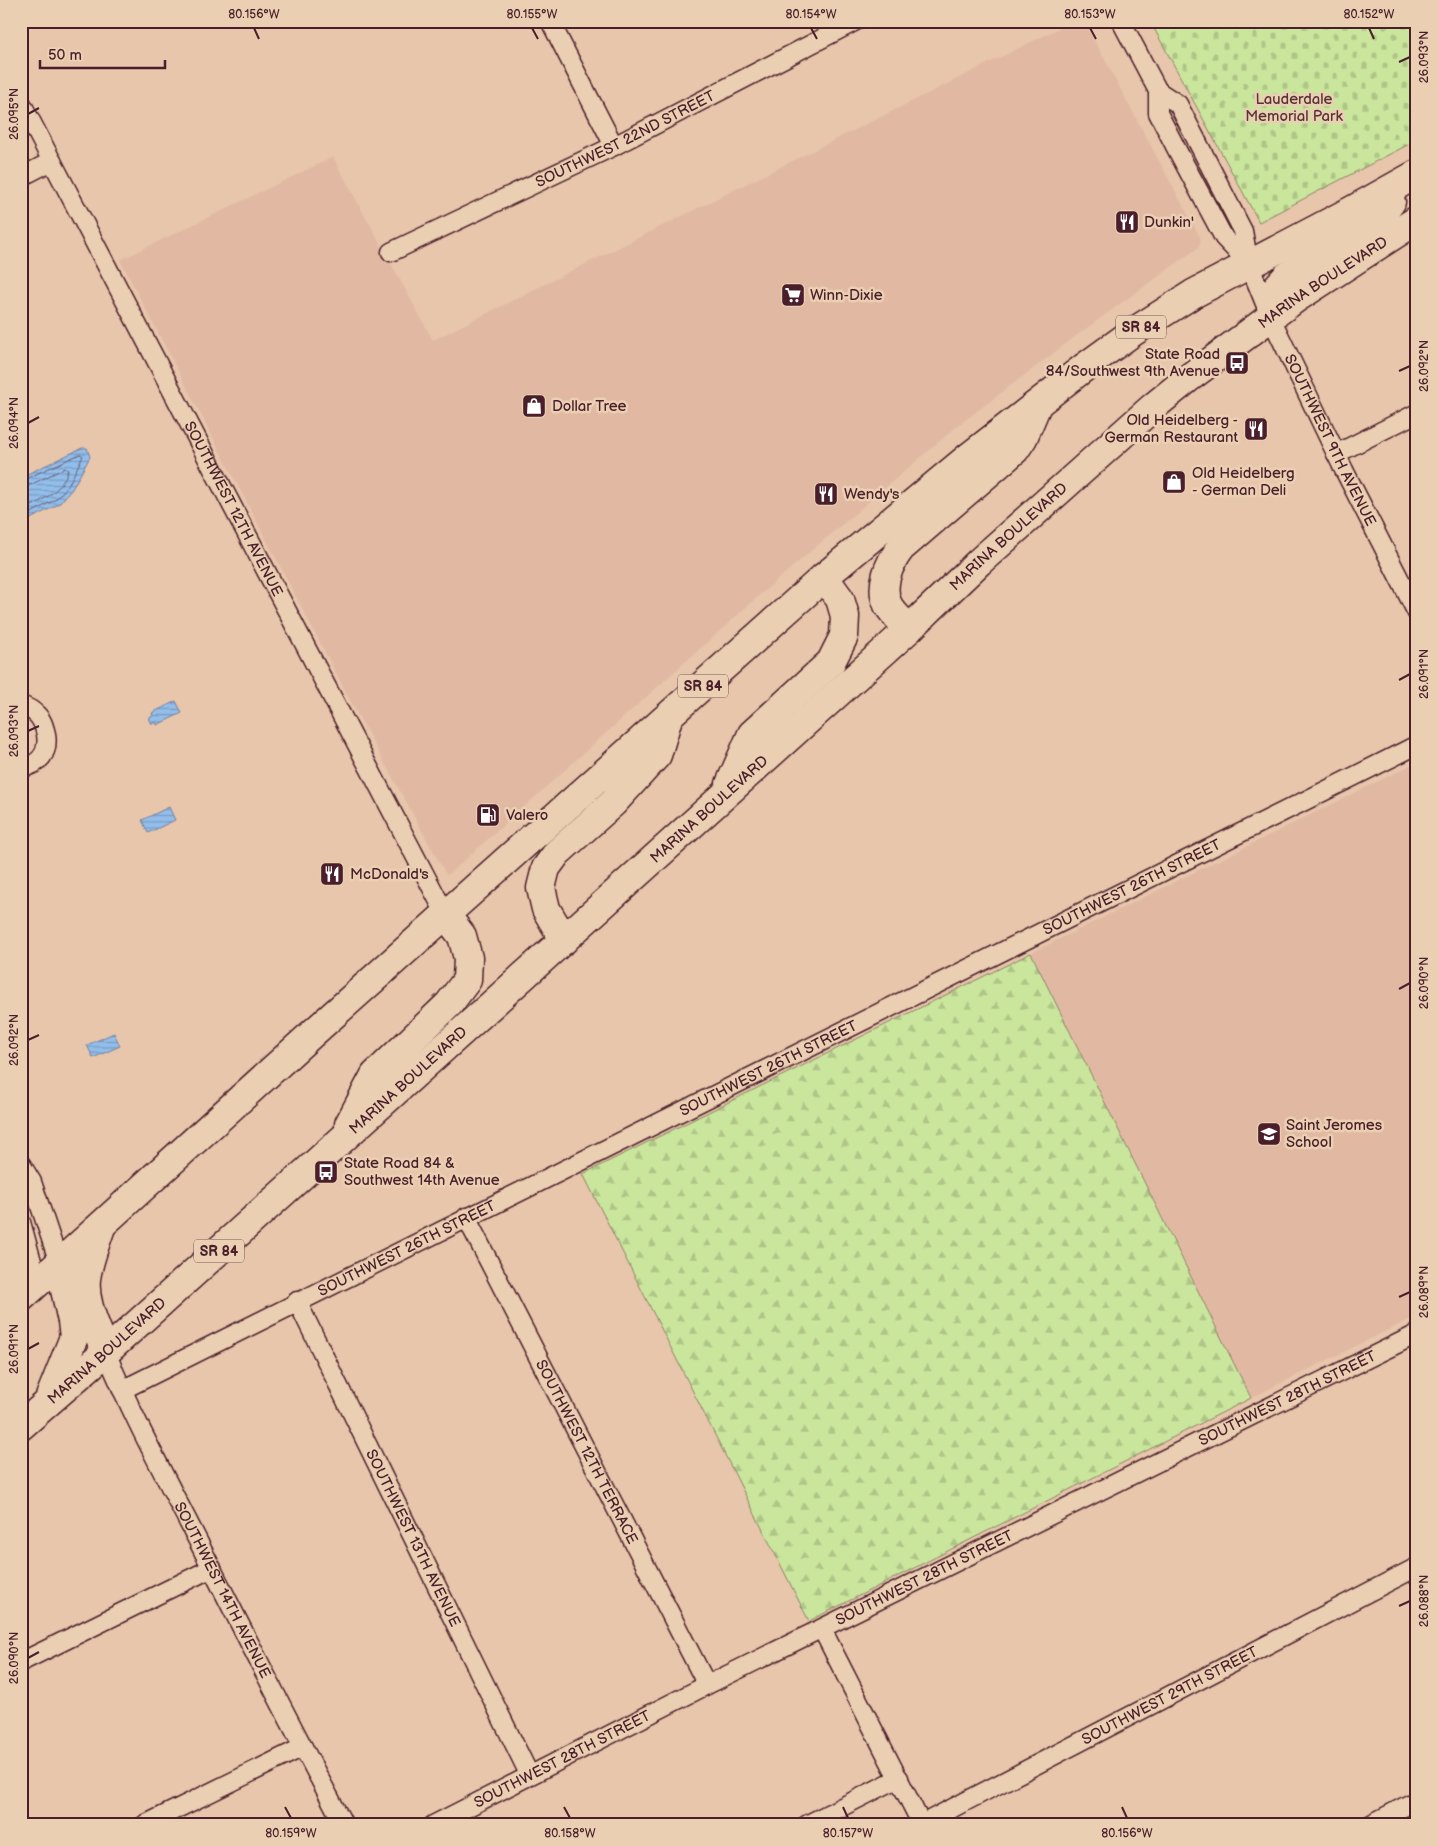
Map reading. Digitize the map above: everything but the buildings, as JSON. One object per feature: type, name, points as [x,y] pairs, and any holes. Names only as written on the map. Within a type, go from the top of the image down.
[{"type":"main road","name":"SR 84","points":[[30,1290],[824,577],[1039,401],[1133,332],[1193,294],[1349,212],[1412,176]]},
{"type":"main road","points":[[1270,316],[1277,287],[1286,277],[1382,214],[1412,176]]},
{"type":"main road","name":"MARINA BOULEVARD","points":[[21,1426],[106,1352],[564,940],[909,629],[979,562],[1153,407],[1270,316],[1417,220]]},
{"type":"main road","points":[[909,629],[892,610],[886,597],[887,574],[894,556],[1015,450],[1023,438],[1039,401]]},
{"type":"main road","points":[[726,794],[752,734],[831,662],[844,636],[845,616],[840,599],[824,577]]},
{"type":"main road","points":[[564,940],[546,909],[541,888],[546,868],[557,853],[613,803],[657,755],[668,718]]},
{"type":"main road","points":[[340,1141],[376,1075],[449,1004],[467,980],[468,958],[462,936],[446,915]]},
{"type":"main road","points":[[102,1226],[86,1274],[86,1289],[88,1304],[106,1352]]},
{"type":"main road","points":[[48,1403],[74,1337],[60,1263]]},
{"type":"street","points":[[550,21],[614,146]]},
{"type":"street","name":"SOUTHWEST 22ND STREET","points":[[391,252],[614,146],[856,21]]},
{"type":"street","name":"SOUTHWEST 9TH AVENUE","points":[[1121,21],[1158,91],[1158,113],[1224,238],[1249,264],[1270,316],[1336,454],[1417,613]]},
{"type":"street","name":"SOUTHWEST 12TH AVENUE","points":[[21,102],[446,915]]},
{"type":"street","points":[[21,177],[52,161]]},
{"type":"street","points":[[1336,454],[1417,413]]},
{"type":"street","points":[[21,705],[35,712],[41,719],[45,728],[47,743],[46,751],[42,758],[34,764],[21,768]]},
{"type":"street","name":"SOUTHWEST 26TH STREET","points":[[122,1390],[297,1301],[1417,746]]},
{"type":"street","points":[[21,1164],[32,1182],[60,1263]]},
{"type":"street","name":"SOUTHWEST 12TH TERRACE","points":[[466,1217],[707,1685]]},
{"type":"street","points":[[21,1222],[30,1290]]},
{"type":"street","name":"SOUTHWEST 13TH AVENUE","points":[[297,1301],[529,1774]]},
{"type":"street","name":"SOUTHWEST 28TH STREET","points":[[433,1825],[529,1774],[707,1685],[1417,1334]]},
{"type":"street","name":"SOUTHWEST 14TH AVENUE","points":[[106,1352],[122,1390],[344,1825]]},
{"type":"street","name":"SOUTHWEST 29TH STREET","points":[[922,1825],[1417,1567]]},
{"type":"street","points":[[21,1662],[212,1568]]},
{"type":"street","points":[[822,1629],[922,1825]]},
{"type":"street","points":[[144,1825],[303,1747]]},
{"type":"street","points":[[806,1825],[899,1778]]},
{"type":"street","points":[[1369,1825],[1417,1800]]},
{"type":"shaded area","points":[[1073,21],[1084,21],[1201,239],[1198,248],[1080,333],[955,428],[761,594],[447,876],[354,708],[120,260],[333,157],[433,340]]},
{"type":"shaded area","name":"Saint Jeromes School","points":[[1417,762],[1417,1316],[1251,1398],[1031,953]]},
{"type":"green space","name":"Lauderdale Memorial Park","points":[[1150,21],[1417,21],[1417,140],[1259,222]]},
{"type":"green space","points":[[1031,953],[1251,1398],[809,1621],[583,1174]]},
{"type":"water","points":[[82,448],[87,448],[90,457],[72,489],[59,504],[21,524],[21,477]]},
{"type":"water","points":[[176,701],[182,713],[157,725],[156,722],[152,724],[149,718],[153,716],[152,713]]},
{"type":"water","points":[[169,807],[175,820],[148,833],[142,820]]},
{"type":"water","points":[[114,1033],[120,1046],[93,1058],[87,1045]]},
{"type":"place","name":"Dunkin'","points":[[1127,222]]},
{"type":"place","name":"Winn-Dixie","points":[[793,295]]},
{"type":"place","name":"State Road 84/Southwest 9th Avenue","points":[[1237,363]]},
{"type":"place","name":"Dollar Tree","points":[[534,406]]},
{"type":"place","name":"Old Heidelberg - German Restaurant","points":[[1256,429]]},
{"type":"place","name":"Old Heidelberg - German Deli","points":[[1174,482]]},
{"type":"place","name":"Wendy's","points":[[826,494]]},
{"type":"place","name":"Valero","points":[[488,815]]},
{"type":"place","name":"McDonald's","points":[[332,874]]},
{"type":"place","name":"Saint Jeromes School","points":[[1269,1134]]},
{"type":"place","name":"State Road 84 & Southwest 14th Avenue","points":[[326,1172]]}]
